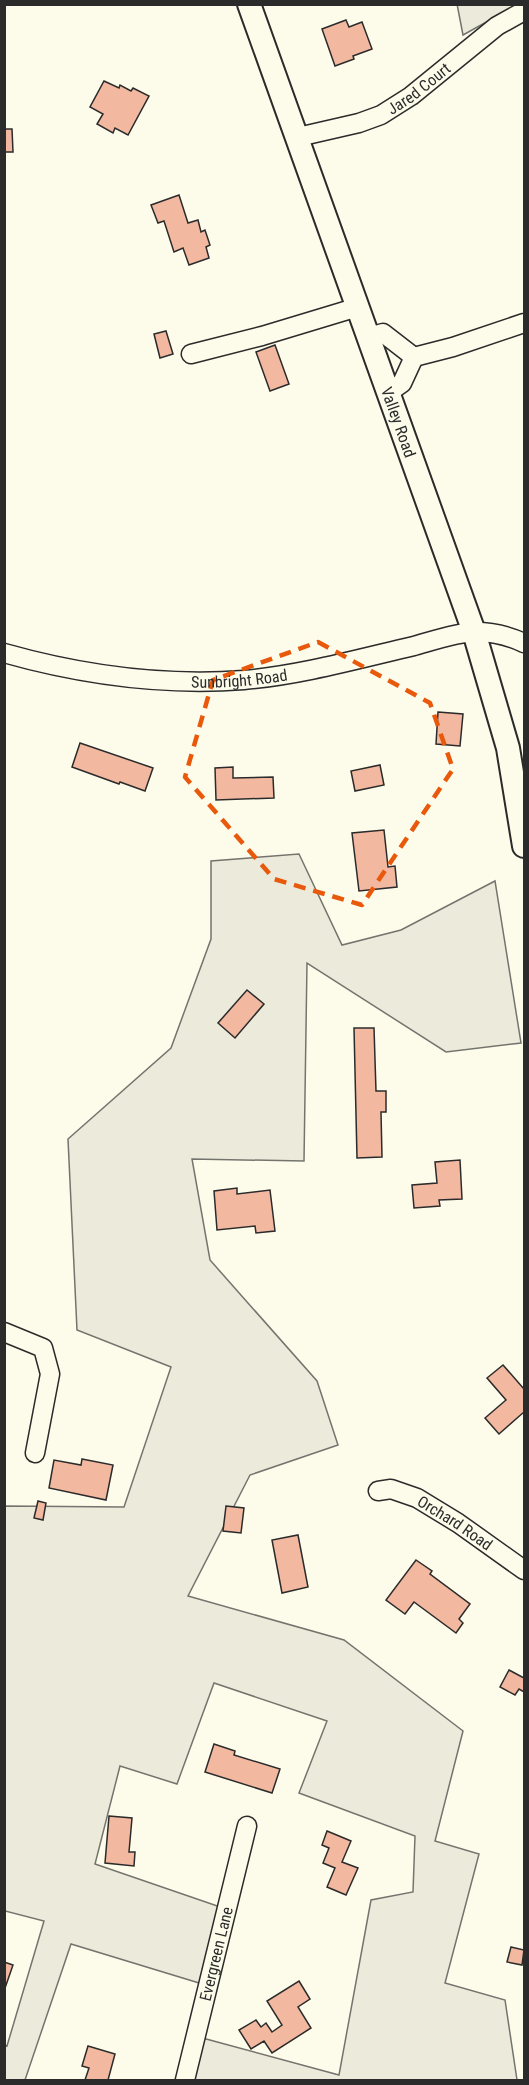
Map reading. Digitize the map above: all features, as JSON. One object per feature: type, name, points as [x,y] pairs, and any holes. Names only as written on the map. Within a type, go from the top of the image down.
[{"type":"main road","name":"Valley Road","points":[[249,4],[516,747],[525,846]]},
{"type":"street","name":"Jared Court","points":[[297,137],[359,123],[381,115],[411,96],[497,26],[525,11]]},
{"type":"street","points":[[191,354],[262,336],[358,307]]},
{"type":"street","points":[[414,357],[453,347],[525,323]]},
{"type":"street","points":[[369,337],[383,333],[414,357]]},
{"type":"street","points":[[389,392],[402,383],[414,357]]},
{"type":"street","name":"Sunbright Road","points":[[4,653],[41,663],[105,675],[163,681],[242,680],[288,675],[474,632],[508,635],[525,643]]},
{"type":"street","points":[[4,1332],[43,1348],[50,1374],[35,1453]]},
{"type":"street","name":"Orchard Road","points":[[378,1491],[391,1489],[417,1498],[458,1523],[525,1570]]},
{"type":"street","name":"Evergreen Lane","points":[[185,2080],[247,1826]]},
{"type":"highlighted area","points":[[318,642],[430,703],[453,769],[362,905],[274,879],[185,777],[213,680]]},
{"type":"shaded area","points":[[457,4],[517,5],[463,35]]},
{"type":"shaded area","points":[[299,854],[342,945],[401,930],[495,881],[521,1043],[446,1052],[307,963],[304,1161],[192,1159],[210,1260],[317,1381],[338,1445],[250,1475],[188,1596],[344,1640],[463,1731],[435,1841],[479,1854],[445,1983],[505,2000],[517,2080],[183,2080],[195,2036],[339,2075],[371,1900],[413,1892],[415,1836],[299,1793],[327,1721],[214,1683],[177,1784],[120,1766],[95,1864],[229,1910],[209,1986],[71,1944],[25,2080],[5,2080],[5,2045],[7,2046],[44,1921],[5,1911],[5,1506],[124,1507],[171,1367],[77,1330],[68,1139],[171,1048],[211,939],[211,861]]},
{"type":"building","points":[[346,20],[349,27],[362,22],[372,49],[335,66],[322,29]]},
{"type":"building","points":[[104,81],[119,88],[120,85],[131,91],[133,88],[149,96],[128,135],[115,128],[113,133],[97,124],[103,114],[90,107]]},
{"type":"building","points":[[4,129],[12,129],[13,152],[4,152]]},
{"type":"building","points":[[179,195],[188,223],[198,220],[201,232],[205,230],[210,245],[206,247],[209,258],[189,265],[183,248],[174,252],[164,221],[158,223],[151,205]]},
{"type":"building","points":[[166,331],[173,354],[160,358],[154,334]]},
{"type":"building","points":[[275,345],[289,384],[270,391],[256,352]]},
{"type":"building","points":[[438,712],[463,714],[460,746],[436,744]]},
{"type":"building","points":[[80,743],[153,768],[145,791],[72,767]]},
{"type":"building","points":[[380,765],[384,785],[355,791],[351,771]]},
{"type":"building","points":[[233,767],[233,778],[273,777],[274,798],[216,800],[215,768]]},
{"type":"building","points":[[384,830],[388,867],[395,866],[397,887],[359,891],[352,833]]},
{"type":"building","points":[[247,990],[264,1004],[235,1038],[218,1023]]},
{"type":"building","points":[[354,1028],[374,1028],[376,1091],[386,1091],[386,1112],[381,1112],[382,1157],[357,1158]]},
{"type":"building","points":[[460,1160],[462,1199],[439,1200],[440,1206],[414,1208],[412,1185],[437,1183],[435,1162]]},
{"type":"building","points":[[237,1188],[237,1194],[270,1190],[275,1231],[256,1233],[255,1226],[217,1230],[214,1191]]},
{"type":"building","points":[[503,1365],[524,1389],[524,1412],[499,1434],[485,1418],[506,1400],[487,1378]]},
{"type":"building","points":[[82,1459],[113,1465],[106,1500],[49,1488],[54,1460],[81,1465]]},
{"type":"building","points":[[38,1501],[46,1503],[43,1520],[34,1518]]},
{"type":"building","points":[[226,1506],[244,1508],[241,1533],[223,1531]]},
{"type":"building","points":[[298,1535],[308,1587],[282,1593],[272,1540]]},
{"type":"building","points":[[416,1560],[432,1571],[430,1574],[470,1604],[459,1619],[463,1623],[456,1633],[414,1602],[405,1614],[386,1600]]},
{"type":"building","points":[[509,1670],[524,1678],[524,1692],[519,1689],[515,1695],[500,1687]]},
{"type":"building","points":[[214,1744],[235,1751],[234,1755],[280,1769],[272,1793],[205,1772]]},
{"type":"building","points":[[109,1816],[132,1818],[129,1852],[135,1852],[134,1866],[105,1863]]},
{"type":"building","points":[[327,1831],[351,1841],[342,1862],[358,1868],[346,1895],[327,1887],[335,1868],[323,1863],[329,1848],[322,1845]]},
{"type":"building","points":[[511,1947],[524,1950],[522,1965],[507,1962]]},
{"type":"building","points":[[4,1962],[13,1965],[4,1991]]},
{"type":"building","points":[[299,1981],[310,1999],[298,2007],[311,2028],[272,2053],[264,2041],[251,2049],[239,2030],[256,2020],[261,2027],[266,2023],[272,2032],[282,2025],[267,2001]]},
{"type":"building","points":[[88,2046],[115,2054],[108,2080],[85,2080],[89,2068],[82,2066]]}]
